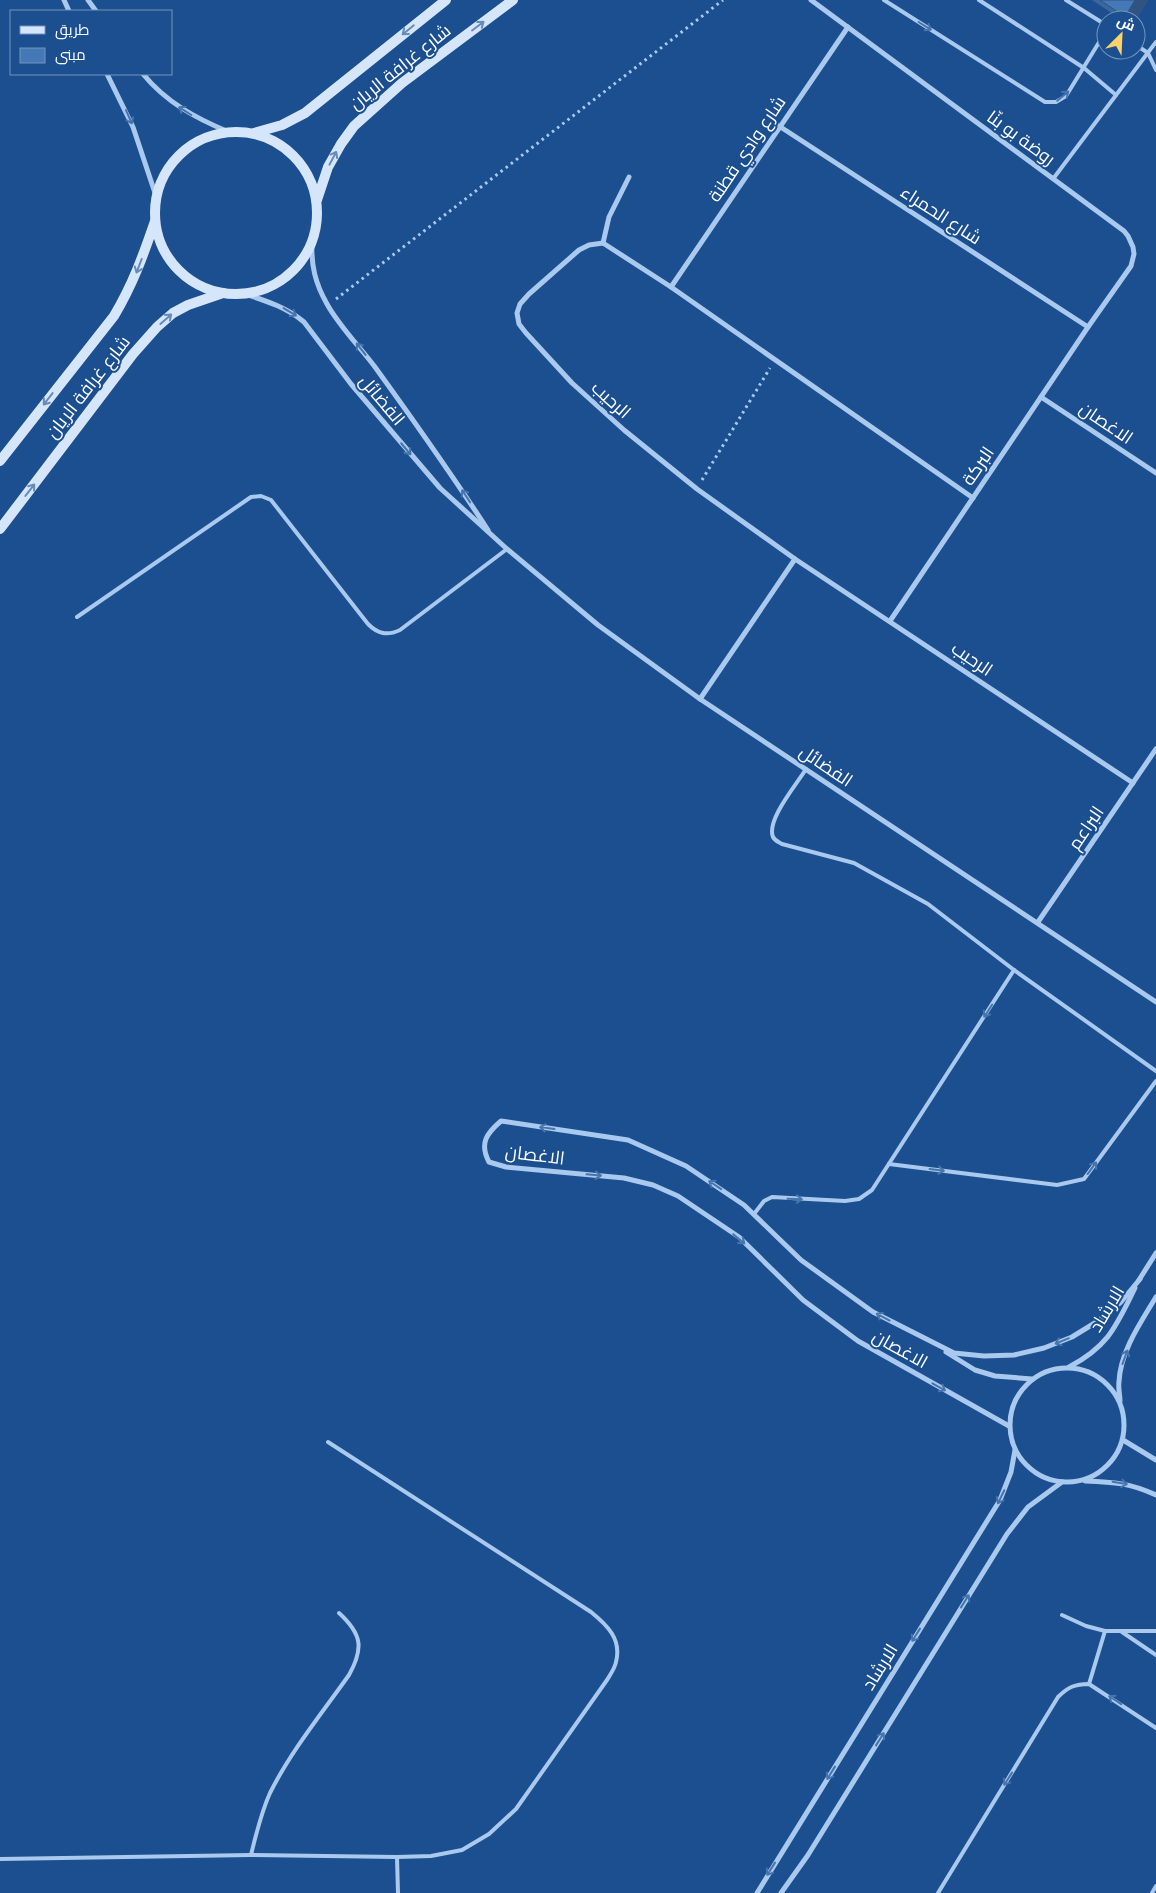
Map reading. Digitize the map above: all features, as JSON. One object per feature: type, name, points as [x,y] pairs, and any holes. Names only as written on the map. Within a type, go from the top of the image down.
[{"type":"main road","name":"شارع غرافة الريان","points":[[252,134],[282,125],[305,113],[446,0]]},
{"type":"main road","name":"شارع غرافة الريان","points":[[317,204],[328,168],[340,144],[354,126],[402,83],[513,0]]},
{"type":"main road","points":[[229,132],[252,134],[266,138],[290,153],[308,176],[317,204],[317,217],[312,242],[306,255],[286,277],[260,291],[245,294],[224,293],[195,283],[177,268],[163,249],[155,220],[156,196],[168,169],[182,152],[201,140],[229,132]]},
{"type":"main road","name":"شارع غرافة الريان","points":[[0,461],[114,316],[129,291],[155,220]]},
{"type":"main road","name":"شارع غرافة الريان","points":[[0,529],[133,354],[157,327],[188,304],[224,293]]},
{"type":"street","name":"روضة بو بنّا","points":[[811,0],[1124,231],[1133,247],[1134,254],[1131,266],[1088,327]]},
{"type":"street","name":"شارع وادي قطنة","points":[[671,287],[848,27]]},
{"type":"street","points":[[108,75],[133,127],[156,196]]},
{"type":"street","points":[[143,75],[152,85],[185,112],[229,132]]},
{"type":"street","name":"شارع الحمراء","points":[[779,126],[1088,327]]},
{"type":"street","points":[[630,178],[609,217],[603,243],[671,287],[774,361],[973,498]]},
{"type":"street","name":"الفضائل","points":[[312,242],[311,261],[313,269],[328,305],[437,454],[492,537]]},
{"type":"street","name":"الرحيب","points":[[603,243],[589,245],[579,250],[529,294],[520,304],[517,314],[520,324],[526,333],[595,405],[696,489],[794,559],[1133,783]]},
{"type":"street","name":"الفضائل","points":[[245,294],[278,305],[304,322],[351,384],[440,488],[492,537],[598,625],[700,699],[1156,1002]]},
{"type":"street","name":"البركة","points":[[890,621],[1088,327]]},
{"type":"street","name":"الاغصان","points":[[1041,397],[1156,473]]},
{"type":"street","points":[[700,699],[794,559]]},
{"type":"street","name":"البراعم","points":[[1038,922],[1156,749]]},
{"type":"street","name":"الاغصان","points":[[1009,1426],[858,1341],[803,1300],[739,1237],[678,1196],[653,1185],[624,1178],[506,1167],[489,1162],[485,1155],[488,1132],[501,1121],[628,1140],[686,1166],[744,1205],[801,1260],[873,1312],[954,1353],[984,1356],[1014,1355],[1044,1348],[1072,1337],[1098,1321],[1121,1302],[1140,1279]]},
{"type":"street","name":"الارشاد","points":[[1068,1368],[1084,1359],[1104,1343],[1114,1330],[1140,1279],[1156,1253]]},
{"type":"street","name":"الارشاد","points":[[1121,1404],[1119,1382],[1126,1355],[1136,1331],[1156,1297]]},
{"type":"street","name":"الاغصان","points":[[926,1340],[975,1370],[995,1376],[1032,1379]]},
{"type":"street","points":[[1082,1481],[1094,1476],[1108,1465],[1119,1451],[1123,1440],[1125,1422],[1121,1404],[1108,1385],[1100,1378],[1079,1369],[1049,1370],[1032,1379],[1017,1397],[1012,1408],[1009,1426],[1015,1450],[1020,1459],[1034,1472],[1043,1477],[1062,1482],[1118,1482],[1140,1487],[1156,1495]]},
{"type":"street","points":[[1123,1440],[1156,1460]]},
{"type":"street","name":"الارشاد","points":[[756,1893],[1000,1500],[1011,1472],[1015,1450]]},
{"type":"street","points":[[780,1893],[808,1855],[1006,1534],[1028,1507],[1062,1482]]},
{"type":"lane","points":[[884,0],[1045,102],[1056,102],[1066,96],[1096,48]]},
{"type":"lane","points":[[979,0],[1084,68],[1116,95]]},
{"type":"lane","points":[[1066,0],[1096,19]]},
{"type":"lane","points":[[1053,178],[1156,42]]},
{"type":"lane","points":[[1148,53],[1156,70]]},
{"type":"lane","points":[[77,617],[251,497],[261,496],[271,500],[368,624],[374,630],[383,633],[392,633],[400,630],[507,549]]},
{"type":"lane","points":[[806,769],[775,817],[771,827],[775,840],[782,844],[854,863],[928,904],[1014,970],[1156,1071]]},
{"type":"lane","points":[[754,1214],[764,1201],[772,1197],[844,1201],[859,1199],[872,1190],[1014,970]]},
{"type":"lane","points":[[889,1164],[1057,1185],[1084,1179],[1156,1081]]},
{"type":"lane","points":[[0,1859],[251,1855],[431,1856],[462,1850],[490,1834],[516,1809],[607,1680],[616,1662],[616,1642],[607,1625],[591,1612],[328,1442]]},
{"type":"lane","points":[[251,1855],[261,1814],[282,1771],[349,1675],[357,1659],[358,1642],[352,1625],[339,1613]]},
{"type":"lane","points":[[1062,1614],[1086,1626],[1105,1631],[1156,1631]]},
{"type":"lane","points":[[1089,1684],[1105,1631]]},
{"type":"lane","points":[[1122,1632],[1156,1655]]},
{"type":"lane","points":[[938,1893],[1058,1697],[1066,1688],[1077,1684],[1089,1684],[1156,1728]]},
{"type":"lane","points":[[397,1857],[398,1893]]},
{"type":"lane","points":[[1152,1893],[1156,1886]]},
{"type":"path","points":[[328,305],[723,0]]},
{"type":"path","points":[[696,489],[774,361]]},
{"type":"building","points":[[1100,0],[1135,0],[1129,10],[1115,10]]}]
